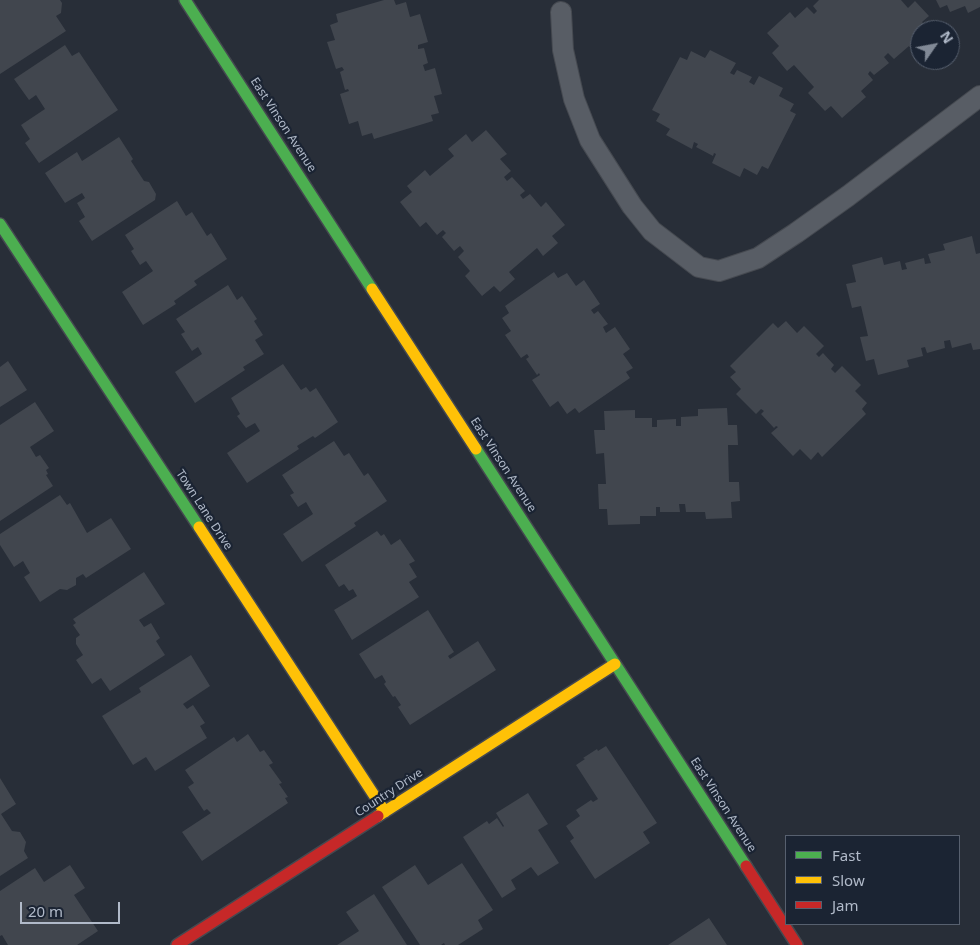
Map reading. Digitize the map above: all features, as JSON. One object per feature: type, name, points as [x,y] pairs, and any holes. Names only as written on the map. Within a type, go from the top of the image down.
[{"type":"street","name":"East Vinson Avenue","points":[[185,0],[797,945]]},
{"type":"street","name":"Town Lane Drive","points":[[0,224],[385,812]]},
{"type":"street","name":"Country Drive","points":[[178,945],[615,664]]},
{"type":"lane","points":[[561,12],[563,50],[574,99],[590,140],[632,206],[652,231],[699,267],[706,269],[719,271],[758,258],[848,196],[980,96]]},
{"type":"building","points":[[0,0],[60,0],[62,3],[61,13],[56,16],[66,31],[0,74]]},
{"type":"building","points":[[384,0],[394,0],[396,5],[406,2],[410,17],[420,14],[428,42],[418,45],[418,49],[424,48],[428,63],[423,65],[425,71],[435,68],[442,94],[434,96],[439,113],[431,115],[433,121],[374,139],[372,133],[362,136],[358,121],[349,124],[340,94],[349,91],[348,89],[345,90],[340,72],[344,70],[342,67],[336,69],[327,42],[335,40],[330,25],[338,22],[336,14]]},
{"type":"building","points":[[819,0],[901,0],[908,8],[915,1],[929,16],[924,20],[910,20],[910,47],[909,46],[894,59],[888,53],[884,57],[889,63],[874,75],[870,71],[868,74],[873,80],[861,91],[866,97],[842,118],[831,106],[825,111],[808,93],[814,87],[794,65],[787,71],[772,53],[779,46],[767,33],[790,12],[795,18],[807,7],[814,14],[817,11],[813,6]]},
{"type":"building","points":[[936,0],[980,0],[980,7],[968,13],[965,6],[950,12],[947,5],[940,8]]},
{"type":"building","points":[[65,45],[72,56],[79,52],[118,110],[39,163],[25,143],[30,139],[21,125],[45,109],[36,95],[29,100],[14,79]]},
{"type":"building","points":[[710,50],[736,63],[730,73],[734,75],[737,70],[752,77],[749,82],[754,85],[759,76],[783,88],[779,96],[794,104],[790,111],[796,114],[768,169],[762,166],[757,175],[744,168],[740,177],[712,163],[716,154],[714,153],[713,156],[696,147],[698,144],[694,142],[692,149],[666,135],[670,129],[656,121],[660,114],[652,110],[680,57],[687,60],[691,51],[705,58]]},
{"type":"building","points":[[486,130],[507,154],[500,159],[511,171],[504,177],[507,181],[512,177],[525,191],[520,195],[523,199],[530,194],[541,207],[546,202],[565,225],[552,236],[558,243],[543,256],[537,248],[509,272],[515,279],[500,292],[494,286],[482,296],[465,276],[470,271],[458,257],[464,251],[460,246],[454,251],[442,237],[446,233],[443,230],[437,235],[426,222],[420,227],[400,202],[412,192],[407,186],[425,170],[430,176],[454,156],[448,149],[466,134],[472,142]]},
{"type":"building","points":[[119,137],[133,159],[131,161],[144,181],[149,182],[156,194],[155,200],[92,241],[79,221],[85,217],[77,203],[85,198],[82,193],[65,203],[45,173],[77,152],[82,161]]},
{"type":"building","points":[[177,201],[186,216],[192,212],[207,236],[211,233],[227,259],[194,281],[197,285],[174,301],[176,304],[143,325],[122,292],[153,271],[146,261],[140,265],[131,251],[134,249],[125,235]]},
{"type":"building","points":[[972,236],[976,254],[980,253],[980,349],[973,350],[971,343],[952,348],[950,340],[944,341],[945,348],[927,353],[925,347],[921,348],[923,356],[907,360],[909,367],[878,375],[874,359],[866,361],[860,337],[868,336],[861,306],[852,308],[846,284],[856,282],[852,265],[882,257],[884,265],[900,261],[902,270],[907,269],[905,263],[924,258],[925,264],[931,263],[928,254],[945,250],[943,244]]},
{"type":"building","points":[[554,272],[558,278],[567,273],[576,286],[584,280],[600,304],[591,310],[594,314],[598,311],[608,324],[603,327],[606,333],[615,327],[630,349],[623,354],[633,368],[626,372],[630,378],[579,413],[575,408],[567,414],[558,401],[550,407],[532,380],[540,375],[539,373],[537,375],[526,359],[529,357],[527,354],[521,358],[505,335],[511,331],[502,318],[509,313],[505,306]]},
{"type":"building","points":[[228,285],[237,300],[242,296],[257,319],[254,321],[263,335],[255,340],[264,354],[243,367],[245,370],[195,403],[175,372],[202,354],[198,347],[192,351],[181,334],[185,332],[176,319]]},
{"type":"building","points":[[786,321],[797,333],[804,326],[824,346],[816,354],[819,357],[823,353],[834,365],[831,369],[835,373],[842,366],[861,385],[855,391],[867,403],[862,409],[866,414],[822,457],[818,452],[811,460],[800,449],[793,456],[771,433],[778,427],[774,428],[761,414],[764,411],[761,409],[756,414],[736,394],[741,389],[730,377],[736,372],[730,366],[773,323],[778,328]]},
{"type":"building","points":[[8,361],[27,390],[0,407],[0,367]]},
{"type":"building","points":[[283,364],[301,390],[306,387],[310,392],[316,388],[338,422],[315,438],[313,436],[297,446],[299,449],[247,483],[227,453],[260,431],[255,423],[246,428],[237,416],[240,414],[231,398]]},
{"type":"building","points":[[35,402],[54,431],[30,447],[36,457],[40,455],[49,468],[46,470],[48,474],[46,475],[53,486],[0,521],[0,425]]},
{"type":"building","points":[[727,408],[728,425],[737,425],[738,445],[728,445],[729,482],[739,482],[740,501],[731,502],[732,518],[706,519],[705,512],[686,512],[685,504],[679,504],[680,512],[660,512],[660,507],[656,507],[656,516],[640,516],[640,524],[608,525],[607,509],[599,509],[598,484],[606,484],[604,453],[596,454],[594,430],[605,430],[604,411],[635,410],[635,418],[652,418],[652,427],[657,427],[657,420],[676,419],[676,426],[681,426],[681,417],[698,416],[698,409]]},
{"type":"building","points":[[334,441],[344,456],[349,453],[364,476],[368,473],[387,501],[354,523],[356,526],[302,562],[283,534],[313,514],[306,502],[298,507],[290,495],[294,493],[282,475]]},
{"type":"building","points":[[60,495],[67,505],[70,503],[87,533],[111,518],[131,549],[86,578],[83,574],[76,578],[76,585],[67,590],[60,589],[40,602],[24,577],[30,573],[23,561],[14,567],[0,545],[0,534]]},
{"type":"building","points":[[377,531],[381,536],[384,534],[391,545],[400,539],[415,561],[409,564],[417,577],[409,582],[419,597],[352,640],[334,610],[357,596],[353,589],[349,591],[344,584],[339,587],[325,565]]},
{"type":"building","points":[[144,572],[165,604],[139,620],[144,627],[151,623],[160,638],[156,641],[165,655],[110,691],[101,678],[92,684],[76,660],[83,655],[76,644],[76,638],[80,635],[73,625],[76,623],[73,619]]},
{"type":"building","points":[[428,610],[454,652],[448,656],[450,659],[478,641],[496,670],[410,725],[398,707],[401,705],[384,684],[386,682],[382,675],[375,679],[359,654]]},
{"type":"building","points":[[191,655],[210,686],[183,704],[187,709],[193,705],[205,723],[200,726],[207,738],[155,771],[146,757],[133,765],[102,716],[141,692],[139,688]]},
{"type":"building","points":[[248,734],[260,752],[264,750],[273,763],[269,765],[282,783],[279,784],[288,797],[285,798],[288,803],[202,861],[182,832],[211,813],[207,809],[204,811],[188,787],[194,783],[185,770],[234,737],[237,742]]},
{"type":"building","points":[[606,746],[657,823],[643,832],[650,843],[595,879],[570,841],[574,838],[566,826],[580,816],[576,810],[591,800],[593,802],[598,799],[576,765],[597,749],[598,751]]},
{"type":"building","points":[[0,778],[16,804],[1,814],[12,831],[20,832],[26,842],[24,851],[28,858],[0,876]]},
{"type":"building","points":[[528,793],[548,824],[538,830],[559,863],[538,876],[531,867],[511,880],[516,889],[502,898],[463,837],[487,821],[489,824],[497,818],[503,827],[496,813]]},
{"type":"building","points":[[462,863],[493,910],[478,920],[483,929],[458,945],[445,945],[444,943],[441,945],[420,945],[382,887],[415,865],[428,885]]},
{"type":"building","points":[[70,865],[85,888],[74,895],[98,931],[77,945],[8,945],[2,935],[0,936],[0,891],[35,868],[44,882]]},
{"type":"building","points":[[374,894],[407,945],[337,945],[359,931],[346,912]]},
{"type":"building","points":[[709,918],[727,945],[668,945]]},
{"type":"traffic: fast","points":[[185,0],[372,289]]},
{"type":"traffic: fast","points":[[0,224],[199,527]]},
{"type":"traffic: fast","points":[[476,449],[746,866]]},
{"type":"traffic: slow","points":[[372,289],[476,449]]},
{"type":"traffic: slow","points":[[199,527],[385,812]]},
{"type":"traffic: slow","points":[[378,816],[615,664]]},
{"type":"traffic: jam","points":[[177,945],[378,816]]},
{"type":"traffic: jam","points":[[746,866],[797,945]]}]
